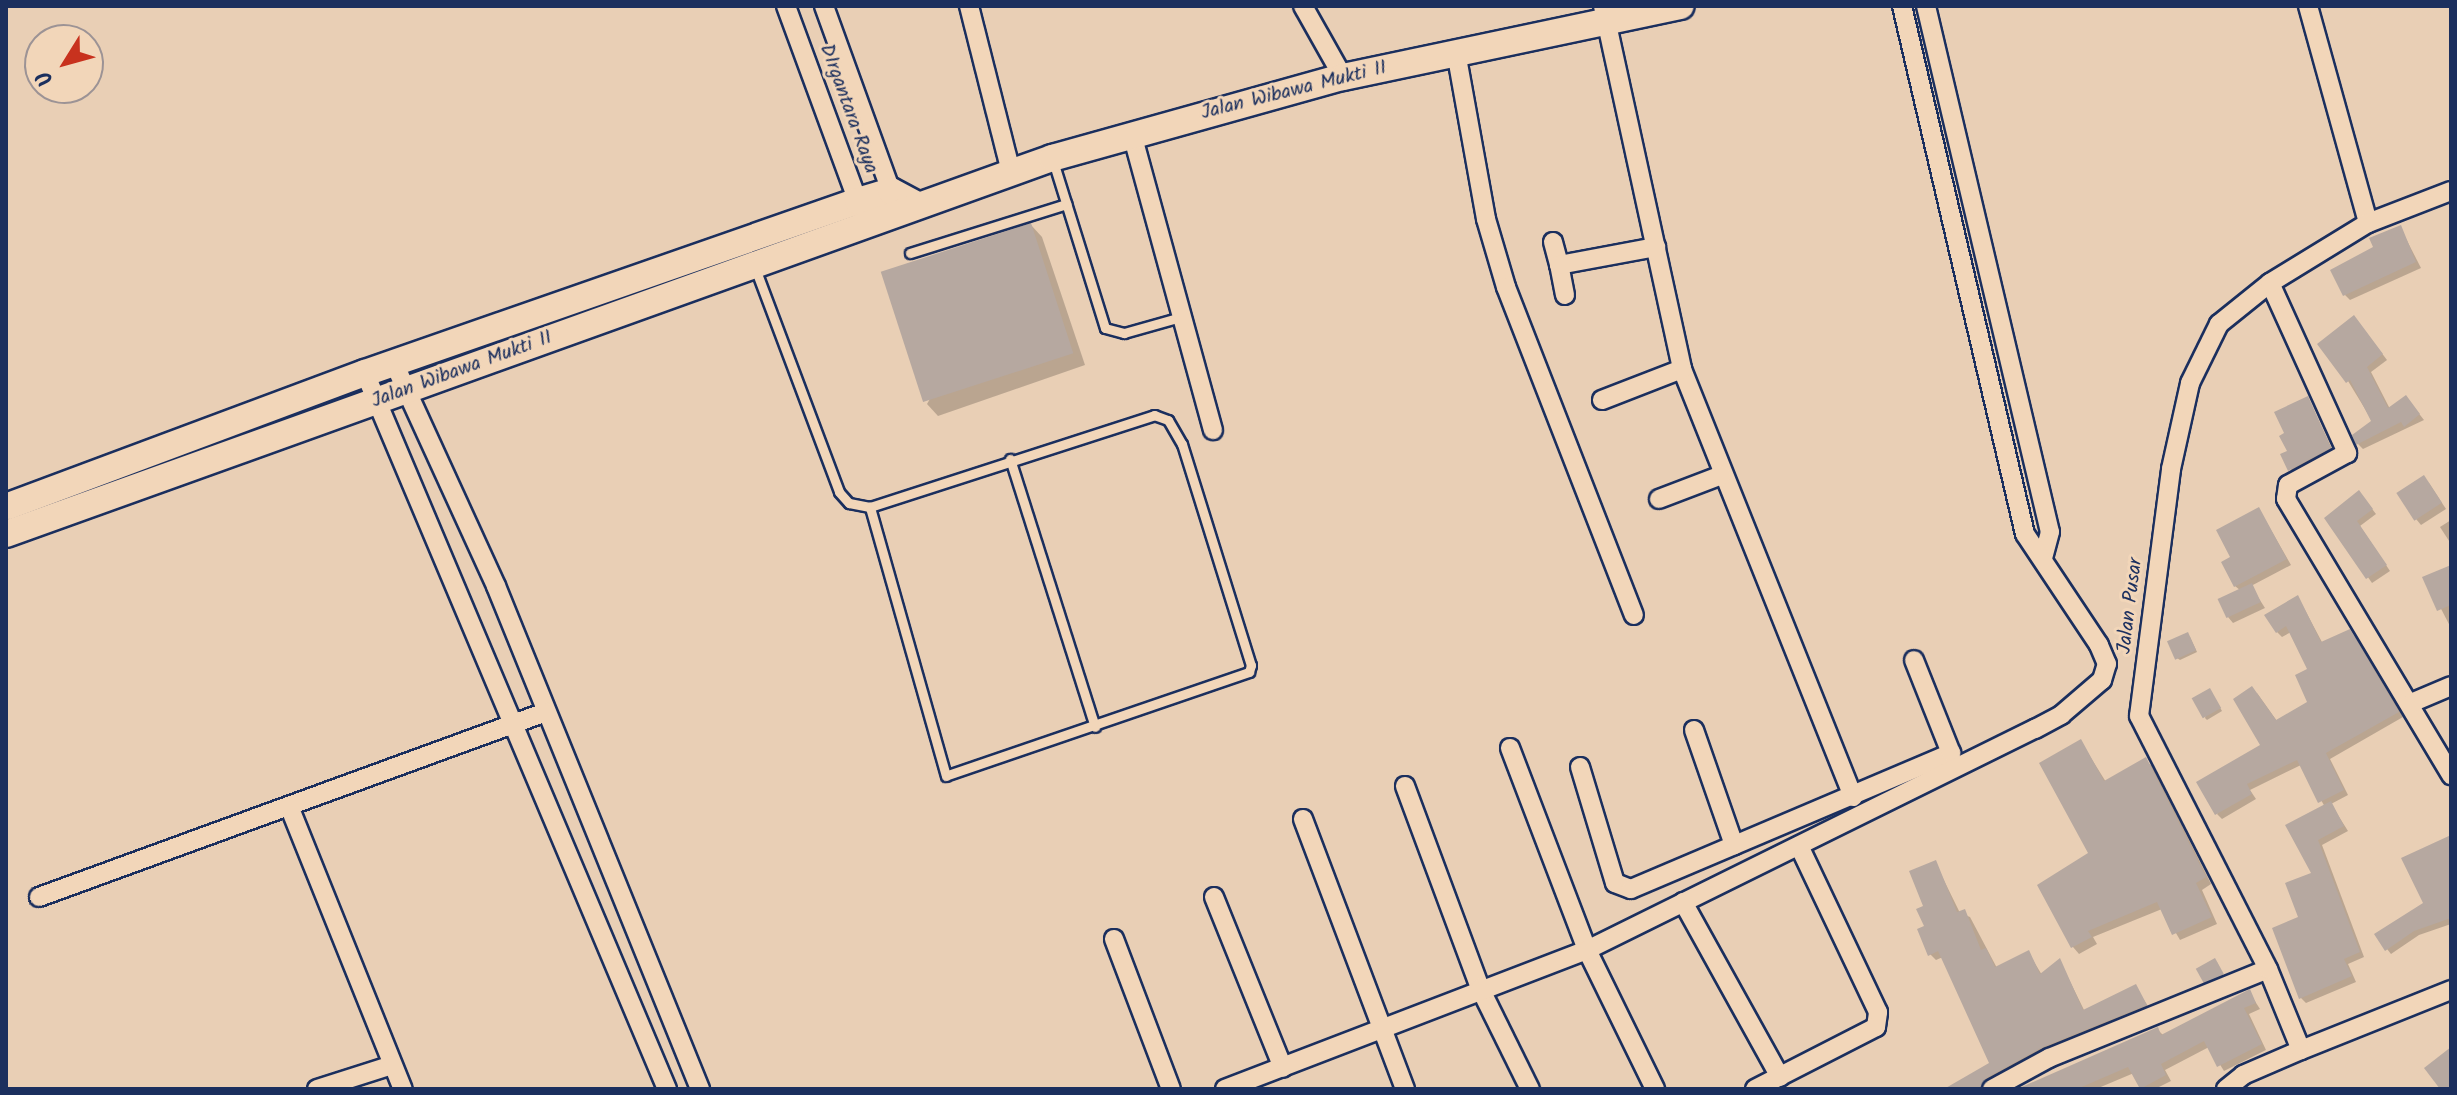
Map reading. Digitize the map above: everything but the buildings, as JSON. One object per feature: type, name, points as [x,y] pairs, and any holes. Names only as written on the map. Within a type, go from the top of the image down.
[{"type":"main road","name":"Jalan Wibawa Mukti II","points":[[6,534],[406,389],[868,228],[1052,158],[1343,77],[1605,14],[1681,6]]},
{"type":"main road","name":"Jalan Wibawa Mukti II","points":[[6,507],[365,373],[891,191]]},
{"type":"main road","points":[[891,191],[907,211]]},
{"type":"street","name":"DIrgantara Raya","points":[[786,6],[868,228]]},
{"type":"street","name":"DIrgantara Raya","points":[[824,6],[891,191]]},
{"type":"street","points":[[969,6],[1011,172]]},
{"type":"street","points":[[1303,6],[1343,77]]},
{"type":"street","points":[[1225,1089],[1480,988],[1587,950],[2061,715],[2102,680],[2107,664],[2099,645],[2025,534],[1902,6]]},
{"type":"street","points":[[1926,6],[2050,532],[2043,558]]},
{"type":"street","points":[[2308,6],[2368,223]]},
{"type":"street","points":[[1605,14],[1682,369],[1853,797]]},
{"type":"street","points":[[1456,52],[1486,219],[1506,287],[1634,615]]},
{"type":"street","points":[[812,73],[844,62]]},
{"type":"street","points":[[1132,134],[1213,430]]},
{"type":"street","name":"Jalan Pusar","points":[[2301,1050],[2268,969],[2139,716],[2171,469],[2190,383],[2219,324],[2270,283],[2368,223],[2451,191]]},
{"type":"street","points":[[1553,242],[1565,295]]},
{"type":"street","points":[[1559,265],[1656,247]]},
{"type":"street","points":[[1960,254],[1984,247]]},
{"type":"street","points":[[2270,283],[2347,453],[2288,485],[2286,499],[2411,703],[2451,775]]},
{"type":"street","points":[[394,363],[496,586],[700,1089]]},
{"type":"street","points":[[1602,400],[1682,369]]},
{"type":"street","points":[[365,373],[667,1089]]},
{"type":"street","points":[[1659,499],[1722,475]]},
{"type":"street","points":[[2017,502],[2042,495]]},
{"type":"street","points":[[1580,767],[1615,883],[1631,889],[1951,753],[1914,660]]},
{"type":"street","points":[[2411,703],[2451,686]]},
{"type":"street","points":[[39,897],[546,712]]},
{"type":"street","points":[[1694,730],[1734,845]]},
{"type":"street","points":[[1510,748],[1587,950],[1655,1089]]},
{"type":"street","points":[[1405,786],[1480,988],[1530,1089]]},
{"type":"street","points":[[289,806],[403,1089]]},
{"type":"street","points":[[1303,819],[1379,1030],[1405,1089]]},
{"type":"street","points":[[1755,1089],[1876,1027],[1878,1012],[1799,846]]},
{"type":"street","points":[[1214,897],[1283,1068]]},
{"type":"street","points":[[1683,902],[1780,1077]]},
{"type":"street","points":[[1114,939],[1171,1089]]},
{"type":"street","points":[[1992,1089],[2049,1058],[2268,969]]},
{"type":"street","points":[[2226,1089],[2243,1075],[2451,990]]},
{"type":"street","points":[[317,1089],[392,1065]]},
{"type":"lane","points":[[1052,158],[1105,328],[1124,333],[1181,317]]},
{"type":"lane","points":[[910,253],[1066,204]]},
{"type":"lane","points":[[749,238],[755,267],[839,492],[849,503],[870,507],[1010,459],[1154,415],[1168,420],[1182,444],[1251,665],[1249,672],[946,776],[870,507]]},
{"type":"lane","points":[[1010,459],[1095,727]]}]
